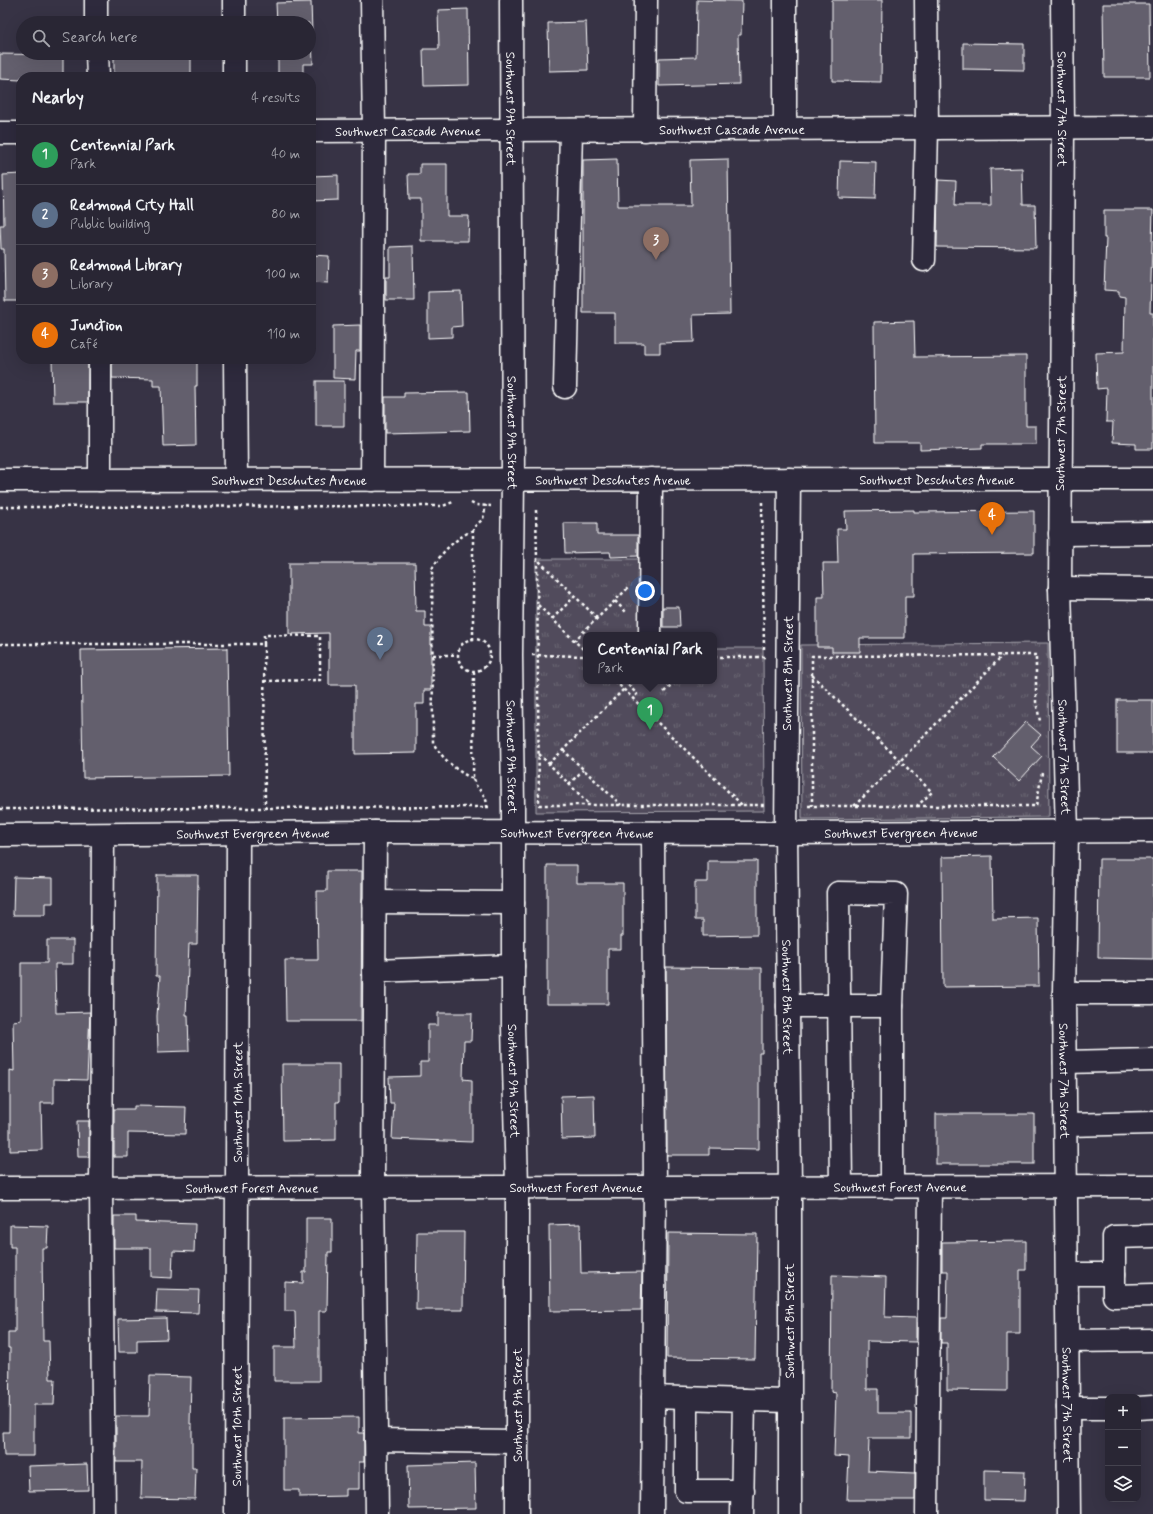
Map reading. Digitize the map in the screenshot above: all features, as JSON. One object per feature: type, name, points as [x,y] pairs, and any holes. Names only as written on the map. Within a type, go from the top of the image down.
[{"type":"street","points":[[96,0],[96,16]]},
{"type":"street","points":[[234,0],[234,16]]},
{"type":"street","points":[[372,0],[374,131],[372,480]]},
{"type":"street","name":"Southwest 9th Street","points":[[511,0],[513,479],[511,655],[516,1187],[517,1514]]},
{"type":"street","points":[[645,130],[646,0]]},
{"type":"street","points":[[785,0],[785,129]]},
{"type":"street","points":[[924,260],[927,128],[926,0]]},
{"type":"street","name":"Southwest 7th Street","points":[[1062,0],[1063,127],[1060,588],[1067,832],[1064,993],[1066,1062],[1069,1514]]},
{"type":"street","points":[[97,60],[98,72]]},
{"type":"street","points":[[234,60],[234,72]]},
{"type":"street","name":"Southwest Cascade Avenue","points":[[316,132],[1153,127]]},
{"type":"street","points":[[565,387],[571,130]]},
{"type":"street","points":[[0,133],[16,133]]},
{"type":"street","points":[[100,364],[100,480]]},
{"type":"street","points":[[235,364],[236,480]]},
{"type":"street","points":[[650,632],[649,568],[651,479]]},
{"type":"street","name":"Southwest 8th Street","points":[[789,479],[786,833],[790,1187],[790,1514]]},
{"type":"street","name":"Southwest Deschutes Avenue","points":[[0,480],[1153,479]]},
{"type":"street","points":[[1060,534],[1153,533]]},
{"type":"street","points":[[1060,588],[1153,589]]},
{"type":"street","name":"Southwest Evergreen Avenue","points":[[0,835],[375,832],[786,833],[1153,831]]},
{"type":"street","points":[[375,832],[373,1186],[377,1514]]},
{"type":"street","points":[[652,1514],[655,1187],[653,833]]},
{"type":"street","name":"Southwest 10th Street","points":[[236,1514],[238,834]]},
{"type":"street","points":[[102,835],[101,1187],[104,1514]]},
{"type":"street","points":[[841,1187],[838,893],[896,894],[892,1006],[892,1187]]},
{"type":"street","points":[[374,902],[513,903]]},
{"type":"street","points":[[374,971],[513,966]]},
{"type":"street","points":[[1064,993],[1153,993]]},
{"type":"street","points":[[788,1006],[892,1006]]},
{"type":"street","points":[[1066,1062],[1153,1060]]},
{"type":"street","points":[[1066,1125],[1153,1123]]},
{"type":"street","name":"Southwest Forest Avenue","points":[[0,1188],[373,1186],[1153,1186]]},
{"type":"street","points":[[927,1514],[930,1187]]},
{"type":"street","points":[[1153,1236],[1114,1237],[1114,1296],[1153,1295]]},
{"type":"street","points":[[1068,1274],[1114,1274]]},
{"type":"street","points":[[1068,1341],[1153,1340]]},
{"type":"street","points":[[653,1397],[789,1401]]},
{"type":"street","points":[[686,1399],[686,1491],[743,1491]]},
{"type":"street","points":[[742,1514],[744,1400]]},
{"type":"street","points":[[1141,1408],[1153,1407]]},
{"type":"street","points":[[1068,1408],[1105,1408]]},
{"type":"street","points":[[376,1440],[516,1442]]},
{"type":"path","points":[[0,507],[443,506],[459,500]]},
{"type":"path","points":[[762,500],[764,657]]},
{"type":"path","points":[[468,501],[475,505],[494,506]]},
{"type":"path","points":[[473,779],[459,773],[448,764],[433,743],[432,569],[444,550],[453,542],[473,530],[482,519],[486,501]]},
{"type":"path","points":[[536,503],[539,805],[772,805]]},
{"type":"path","points":[[473,530],[474,640]]},
{"type":"path","points":[[537,559],[597,618]]},
{"type":"path","points":[[574,641],[649,568]]},
{"type":"path","points":[[552,619],[575,596]]},
{"type":"path","points":[[538,605],[583,649]]},
{"type":"path","points":[[264,681],[320,680],[320,636],[264,635],[264,681],[265,808]]},
{"type":"path","points":[[474,640],[483,642],[489,650],[490,655],[487,665],[483,669],[474,671],[469,671],[461,665],[458,655],[464,642],[474,640]]},
{"type":"path","points":[[0,644],[264,644]]},
{"type":"path","points":[[433,655],[458,655]]},
{"type":"path","points":[[530,655],[583,656]]},
{"type":"path","points":[[812,806],[812,656],[1036,655],[1036,702],[1041,722]]},
{"type":"path","points":[[853,806],[900,761],[1003,656]]},
{"type":"path","points":[[717,657],[772,658]]},
{"type":"path","points":[[474,671],[473,779],[476,786],[484,793],[487,800],[487,812]]},
{"type":"path","points":[[812,675],[932,792],[917,806]]},
{"type":"path","points":[[627,684],[637,694],[633,698]]},
{"type":"path","points":[[664,692],[672,684]]},
{"type":"path","points":[[620,685],[742,805]]},
{"type":"path","points":[[549,764],[624,689]]},
{"type":"path","points":[[563,750],[621,805]]},
{"type":"path","points":[[538,754],[590,805]]},
{"type":"path","points":[[569,784],[584,770]]},
{"type":"path","points":[[801,806],[1036,806],[1043,770]]},
{"type":"path","points":[[0,809],[487,807]]},
{"type":"green space","points":[[536,559],[643,559],[643,632],[583,632],[583,684],[717,684],[717,648],[763,648],[764,811],[536,812]]},
{"type":"green space","points":[[1048,643],[1049,817],[802,819],[801,645]]},
{"type":"building","points":[[697,0],[742,1],[741,35],[738,35],[739,84],[659,86],[659,58],[696,57]]},
{"type":"building","points":[[832,0],[882,0],[881,82],[832,81]]},
{"type":"building","points":[[311,2],[311,16],[277,16],[276,3]]},
{"type":"building","points":[[1103,4],[1149,4],[1150,77],[1104,77]]},
{"type":"building","points":[[468,9],[469,85],[424,86],[423,49],[439,49],[438,10]]},
{"type":"building","points":[[586,22],[588,70],[549,71],[548,23]]},
{"type":"building","points":[[963,43],[1024,44],[1024,70],[963,69]]},
{"type":"building","points":[[0,54],[16,54],[16,60],[63,60],[63,72],[16,72],[16,80],[0,79]]},
{"type":"building","points":[[114,60],[191,60],[191,72],[114,72]]},
{"type":"building","points":[[278,60],[313,60],[313,64],[303,64],[303,72],[278,72]]},
{"type":"building","points":[[617,159],[618,206],[691,206],[690,160],[728,159],[730,314],[693,315],[694,342],[660,343],[660,353],[644,353],[644,343],[615,343],[615,313],[583,313],[583,160]]},
{"type":"building","points":[[840,161],[876,162],[875,199],[839,198]]},
{"type":"building","points":[[420,164],[447,164],[447,216],[469,216],[468,241],[421,241],[421,199],[409,199],[408,174],[420,174]]},
{"type":"building","points":[[1022,168],[1023,205],[1035,205],[1036,248],[937,247],[938,180],[956,181],[955,205],[991,205],[990,169]]},
{"type":"building","points":[[16,174],[16,301],[5,301],[4,249],[1,249],[0,225],[4,225],[3,175]]},
{"type":"building","points":[[338,175],[338,200],[316,201],[316,176]]},
{"type":"building","points":[[1104,210],[1153,210],[1150,313],[1153,313],[1153,449],[1136,449],[1136,444],[1112,443],[1113,422],[1106,422],[1107,388],[1097,389],[1096,353],[1124,352],[1125,297],[1119,296],[1119,291],[1104,290],[1106,238],[1104,238]]},
{"type":"building","points":[[413,246],[414,300],[386,300],[386,277],[390,277],[390,247]]},
{"type":"building","points":[[316,255],[329,256],[328,283],[316,282]]},
{"type":"building","points":[[461,291],[462,326],[452,327],[452,337],[428,338],[428,292]]},
{"type":"building","points":[[914,321],[915,357],[1026,356],[1026,426],[1036,426],[1036,444],[982,444],[982,448],[920,450],[920,443],[875,443],[874,322]]},
{"type":"building","points":[[360,325],[360,351],[356,351],[355,379],[333,378],[333,326]]},
{"type":"building","points":[[52,364],[88,364],[88,402],[53,402]]},
{"type":"building","points":[[112,364],[197,364],[197,386],[195,386],[196,445],[163,446],[161,386],[153,386],[153,379],[112,378]]},
{"type":"building","points":[[316,381],[344,381],[344,426],[316,426]]},
{"type":"building","points":[[469,392],[470,431],[385,433],[385,397],[404,397],[404,393]]},
{"type":"building","points":[[914,510],[914,512],[1034,511],[1034,553],[914,554],[914,596],[905,596],[905,638],[860,638],[860,652],[832,652],[832,647],[817,647],[817,597],[824,597],[823,563],[838,563],[837,529],[846,529],[845,511]]},
{"type":"building","points":[[564,523],[597,523],[597,535],[638,535],[638,556],[611,557],[610,552],[565,553]]},
{"type":"building","points":[[289,563],[415,563],[416,611],[425,611],[425,627],[431,627],[431,690],[424,690],[424,704],[416,704],[416,753],[355,754],[355,685],[329,685],[329,633],[289,634]]},
{"type":"building","points":[[663,607],[679,607],[680,627],[663,627]]},
{"type":"building","points":[[227,648],[229,776],[83,778],[81,650]]},
{"type":"building","points":[[1117,700],[1153,700],[1153,753],[1117,753]]},
{"type":"building","points":[[1026,722],[1041,735],[1031,746],[1042,756],[1019,781],[993,757]]},
{"type":"building","points":[[992,856],[993,919],[1038,918],[1039,986],[943,987],[942,857]]},
{"type":"building","points":[[1099,859],[1153,859],[1153,959],[1098,958]]},
{"type":"building","points":[[708,861],[757,861],[757,935],[703,936],[703,920],[695,920],[695,882],[708,882]]},
{"type":"building","points":[[547,865],[577,865],[577,883],[623,883],[623,936],[621,936],[621,949],[608,949],[608,1004],[547,1004]]},
{"type":"building","points":[[327,871],[362,871],[361,1021],[286,1021],[285,960],[318,960],[317,891],[327,891]]},
{"type":"building","points":[[157,875],[198,875],[197,944],[189,944],[186,1015],[188,1015],[189,1051],[158,1052],[157,1016],[160,976],[156,976]]},
{"type":"building","points":[[14,877],[53,878],[53,903],[45,903],[45,915],[13,915]]},
{"type":"building","points":[[47,940],[73,940],[73,964],[55,964],[56,1013],[90,1012],[87,1080],[54,1079],[54,1103],[41,1103],[42,1150],[10,1151],[10,1070],[14,1071],[13,1021],[21,1020],[21,963],[47,963]]},
{"type":"building","points":[[666,967],[762,968],[762,1053],[759,1053],[759,1149],[709,1148],[709,1155],[667,1155]]},
{"type":"building","points":[[438,1013],[472,1013],[471,1041],[464,1041],[463,1079],[472,1080],[472,1142],[392,1139],[394,1103],[390,1103],[389,1077],[420,1076],[420,1062],[428,1062],[428,1025],[438,1025]]},
{"type":"building","points":[[282,1064],[339,1064],[339,1102],[336,1102],[336,1140],[283,1141]]},
{"type":"building","points":[[594,1095],[595,1138],[562,1139],[561,1096]]},
{"type":"building","points":[[134,1106],[186,1107],[185,1134],[128,1133],[128,1157],[114,1157],[114,1109],[134,1109]]},
{"type":"building","points":[[936,1114],[1034,1114],[1034,1164],[936,1164]]},
{"type":"building","points":[[77,1121],[89,1121],[89,1157],[78,1157]]},
{"type":"building","points":[[114,1216],[136,1216],[136,1222],[195,1224],[194,1252],[173,1251],[172,1278],[151,1277],[151,1248],[114,1248]]},
{"type":"building","points":[[306,1218],[332,1218],[332,1252],[328,1252],[327,1311],[319,1311],[319,1381],[274,1381],[274,1347],[296,1347],[295,1311],[285,1311],[285,1282],[303,1283],[303,1272],[306,1272]]},
{"type":"building","points":[[580,1224],[581,1273],[642,1272],[641,1310],[550,1311],[549,1225]]},
{"type":"building","points":[[10,1225],[48,1226],[47,1248],[42,1248],[43,1341],[49,1341],[50,1379],[55,1379],[54,1405],[34,1405],[34,1456],[4,1456],[3,1432],[9,1432],[10,1348],[8,1348],[8,1332],[15,1332],[15,1247],[10,1247]]},
{"type":"building","points":[[417,1232],[464,1232],[463,1310],[416,1310]]},
{"type":"building","points":[[668,1233],[757,1234],[755,1359],[667,1358]]},
{"type":"building","points":[[1026,1241],[1026,1270],[1020,1270],[1020,1334],[1007,1334],[1007,1391],[947,1390],[947,1343],[941,1343],[941,1318],[947,1318],[948,1271],[942,1271],[942,1242]]},
{"type":"building","points":[[832,1275],[886,1277],[885,1317],[916,1318],[916,1342],[867,1341],[867,1389],[878,1389],[878,1413],[911,1413],[911,1438],[869,1438],[868,1471],[915,1473],[915,1500],[847,1500],[849,1457],[834,1456],[836,1393],[831,1392]]},
{"type":"building","points":[[157,1289],[199,1290],[198,1313],[156,1312]]},
{"type":"building","points":[[166,1318],[167,1339],[137,1340],[137,1352],[119,1352],[118,1319]]},
{"type":"building","points":[[150,1376],[191,1377],[190,1424],[192,1424],[192,1468],[196,1468],[195,1499],[141,1498],[142,1462],[116,1462],[116,1416],[149,1416]]},
{"type":"building","points":[[359,1417],[359,1433],[364,1433],[364,1462],[359,1462],[359,1489],[346,1489],[346,1496],[299,1497],[299,1490],[284,1490],[284,1418]]},
{"type":"building","points":[[475,1463],[476,1508],[409,1509],[408,1465]]},
{"type":"building","points":[[87,1464],[88,1490],[29,1491],[28,1466]]},
{"type":"building","points":[[984,1470],[1025,1471],[1024,1501],[984,1500]]},
{"type":"place","name":"Redmond Library","points":[[656,260]]},
{"type":"place","name":"Junction","points":[[992,535]]},
{"type":"place","name":"Redmond City Hall","points":[[380,660]]},
{"type":"place","name":"Centennial Park","points":[[650,730]]}]
